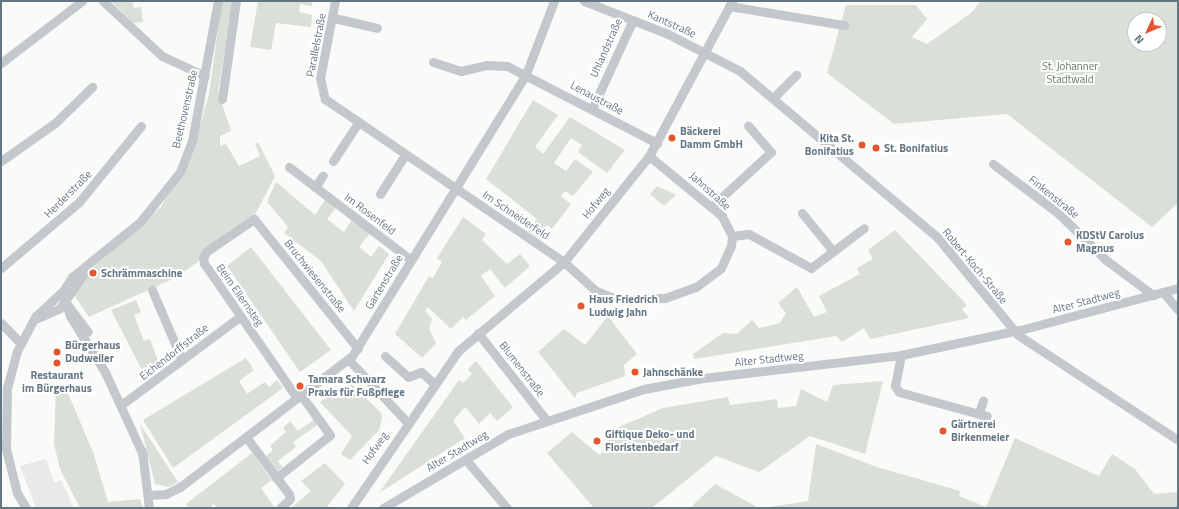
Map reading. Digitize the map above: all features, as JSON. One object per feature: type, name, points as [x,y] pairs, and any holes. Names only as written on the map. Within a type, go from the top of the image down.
[{"type":"street","points":[[1,63],[82,1]]},
{"type":"street","points":[[103,1],[162,56],[206,76]]},
{"type":"street","name":"Beethovenstraße","points":[[63,299],[72,277],[140,222],[175,181],[192,141],[206,76],[218,1]]},
{"type":"street","points":[[222,99],[236,1]]},
{"type":"street","name":"Parallelstraße","points":[[335,1],[334,18],[320,77],[321,92],[328,101],[358,123],[454,187]]},
{"type":"street","name":"Gartenstraße","points":[[148,495],[176,489],[299,397],[348,359],[358,348],[454,187],[526,74],[554,1]]},
{"type":"street","name":"Kantstraße","points":[[584,1],[633,20],[705,52]]},
{"type":"street","points":[[730,4],[844,25]]},
{"type":"street","name":"Hofweg","points":[[351,508],[407,422],[458,351],[564,262],[649,156],[730,4]]},
{"type":"street","points":[[334,18],[377,28]]},
{"type":"street","name":"Uhlandstraße","points":[[592,109],[633,20]]},
{"type":"street","name":"Robert-Koch-Straße","points":[[705,52],[740,71],[936,238],[1014,331],[1178,440]]},
{"type":"street","name":"Lenaustraße","points":[[433,62],[460,71],[494,64],[526,74],[657,143]]},
{"type":"street","points":[[773,98],[796,75]]},
{"type":"street","points":[[1,162],[55,123],[92,88]]},
{"type":"street","points":[[334,160],[358,123]]},
{"type":"street","name":"Herderstraße","points":[[1,268],[79,202],[141,126]]},
{"type":"street","points":[[712,206],[771,152],[748,126]]},
{"type":"street","points":[[380,194],[406,155]]},
{"type":"street","name":"Jahnstraße","points":[[649,156],[712,206],[722,216],[732,236]]},
{"type":"street","name":"Finkenstraße","points":[[993,164],[1059,214],[1106,260],[1153,295]]},
{"type":"street","name":"Im Rosenfeld","points":[[289,167],[411,260]]},
{"type":"street","points":[[315,187],[323,175]]},
{"type":"street","name":"Im Schneiderfeld","points":[[454,187],[564,262]]},
{"type":"street","points":[[802,213],[833,251]]},
{"type":"street","name":"Beim Ellernsteg","points":[[254,219],[202,257],[241,316],[299,397],[330,435],[276,478]]},
{"type":"street","name":"Bruchwiesenstraße","points":[[254,219],[358,348]]},
{"type":"street","points":[[564,262],[584,283],[607,297],[635,301],[665,298],[710,278],[726,261],[732,236],[749,234],[805,267],[811,268],[864,228]]},
{"type":"street","name":"Alter Stadtweg","points":[[383,508],[508,434],[547,420],[659,386],[901,355],[1014,331],[1178,288]]},
{"type":"street","points":[[152,290],[182,360]]},
{"type":"street","points":[[1163,292],[1178,310]]},
{"type":"street","points":[[26,508],[11,470],[4,425],[8,383],[21,344],[30,327],[45,312],[63,299],[124,403],[143,455],[148,495],[148,508]]},
{"type":"street","name":"Eichendorffstraße","points":[[124,403],[241,316]]},
{"type":"street","points":[[1,323],[21,344]]},
{"type":"street","name":"Blumenstraße","points":[[478,333],[547,420]]},
{"type":"street","points":[[901,355],[895,386],[898,392],[983,414],[983,401]]},
{"type":"street","points":[[384,356],[408,377],[421,372],[435,384]]},
{"type":"street","points":[[348,359],[407,422]]},
{"type":"street","points":[[246,437],[290,499],[280,508]]},
{"type":"street","points":[[466,460],[507,508]]},
{"type":"shaded area","points":[[46,459],[54,483],[61,480],[74,508],[36,508],[20,466]]},
{"type":"green space","points":[[111,1],[132,1],[134,8],[141,7],[143,22],[133,23]]},
{"type":"green space","points":[[222,1],[233,1],[218,92],[231,131],[220,136],[220,146],[226,144],[239,166],[260,156],[255,144],[258,142],[275,176],[255,215],[200,260],[177,277],[89,317],[74,295],[86,274],[161,207],[192,154],[209,94]]},
{"type":"green space","points":[[258,1],[312,1],[312,6],[300,4],[299,12],[312,15],[311,27],[276,23],[271,50],[250,47]]},
{"type":"green space","name":"St. Johanner Stadtwald","points":[[981,1],[1178,1],[1178,203],[1152,227],[1007,114],[894,124],[827,73],[846,5],[916,5],[927,19],[912,37],[927,44],[971,13]]},
{"type":"green space","points":[[533,100],[558,115],[535,147],[543,154],[570,117],[625,150],[607,173],[578,152],[582,145],[571,138],[554,163],[566,171],[575,159],[593,172],[573,196],[565,191],[561,196],[571,204],[552,229],[547,225],[538,238],[528,231],[537,219],[486,179]]},
{"type":"green space","points":[[276,182],[315,215],[325,200],[336,208],[327,219],[344,232],[352,220],[370,233],[359,247],[371,257],[379,246],[389,254],[354,311],[321,261],[284,233],[288,227],[267,202]]},
{"type":"green space","points":[[657,186],[676,195],[664,206],[650,194]]},
{"type":"green space","points":[[463,217],[486,234],[482,240],[507,264],[520,254],[530,266],[505,288],[490,269],[481,276],[495,296],[466,320],[463,317],[451,329],[428,307],[425,311],[432,319],[429,329],[436,343],[422,358],[395,334],[429,276],[433,278],[442,262],[437,258]]},
{"type":"green space","points":[[895,230],[967,305],[962,309],[969,318],[870,339],[864,328],[842,342],[836,336],[694,359],[693,354],[723,333],[737,334],[752,320],[759,328],[780,323],[786,313],[778,303],[797,287],[814,317],[827,312],[819,296],[860,274],[857,268],[873,259],[868,250]]},
{"type":"green space","points":[[251,247],[331,350],[300,372],[227,266]]},
{"type":"green space","points":[[136,300],[141,312],[134,315],[144,341],[150,339],[158,361],[142,370],[111,310]]},
{"type":"green space","points":[[608,316],[637,354],[624,365],[625,376],[577,393],[575,398],[538,352],[564,329],[585,345]]},
{"type":"green space","points":[[246,358],[254,370],[239,381],[247,394],[265,382],[269,387],[277,380],[283,388],[173,468],[143,420]]},
{"type":"green space","points":[[476,361],[513,407],[497,421],[490,413],[479,424],[465,407],[453,421],[465,438],[379,493],[459,380],[463,383],[472,374],[468,369]]},
{"type":"green space","points":[[883,381],[865,454],[810,436],[759,472],[716,456],[652,508],[594,508],[547,453],[572,432],[599,455],[612,444],[603,434],[663,408],[728,397],[730,405],[777,399],[778,408],[796,406],[801,389],[827,402],[833,385]]},
{"type":"green space","points":[[351,383],[381,413],[382,419],[379,430],[350,460],[341,454],[352,436],[320,402]]},
{"type":"green space","points":[[56,388],[67,391],[93,452],[108,502],[140,499],[143,508],[80,508],[60,469],[54,444]]},
{"type":"green space","points":[[315,419],[319,424],[293,442],[296,447],[278,461],[282,467],[278,471],[266,456],[273,450],[270,446],[286,432],[283,428],[290,421],[298,431]]},
{"type":"green space","points":[[140,424],[178,482],[169,487],[155,484]]},
{"type":"green space","points":[[1015,438],[1099,476],[1112,454],[1135,469],[1154,494],[1178,492],[1178,508],[763,508],[808,501],[816,444],[877,467],[960,491],[959,496],[986,507]]},
{"type":"green space","points":[[252,453],[272,480],[261,488],[274,507],[217,508],[214,504],[209,508],[189,508],[186,504]]},
{"type":"green space","points":[[325,463],[345,484],[326,508],[291,508],[311,491],[301,481]]},
{"type":"green space","points":[[715,484],[759,508],[690,508]]},
{"type":"place","name":"Bäckerei Damm GmbH","points":[[672,138]]},
{"type":"place","name":"Kita St. Bonifatius","points":[[862,145]]},
{"type":"place","name":"St. Bonifatius","points":[[876,148]]},
{"type":"place","name":"KDStV Carolus Magnus","points":[[1068,242]]},
{"type":"place","name":"Schrämmaschine","points":[[93,273]]},
{"type":"place","name":"Haus Friedrich Ludwig Jahn","points":[[581,306]]},
{"type":"place","name":"Bürgerhaus Dudweiler","points":[[57,352]]},
{"type":"place","name":"Restaurant im Bürgerhaus","points":[[57,363]]},
{"type":"place","name":"Jahnschänke","points":[[635,372]]},
{"type":"place","name":"Tamara Schwarz Praxis für Fußpflege","points":[[300,386]]},
{"type":"place","name":"Gärtnerei Birkenmeier","points":[[943,431]]},
{"type":"place","name":"Giftique Deko- und Floristenbedarf","points":[[597,441]]}]
